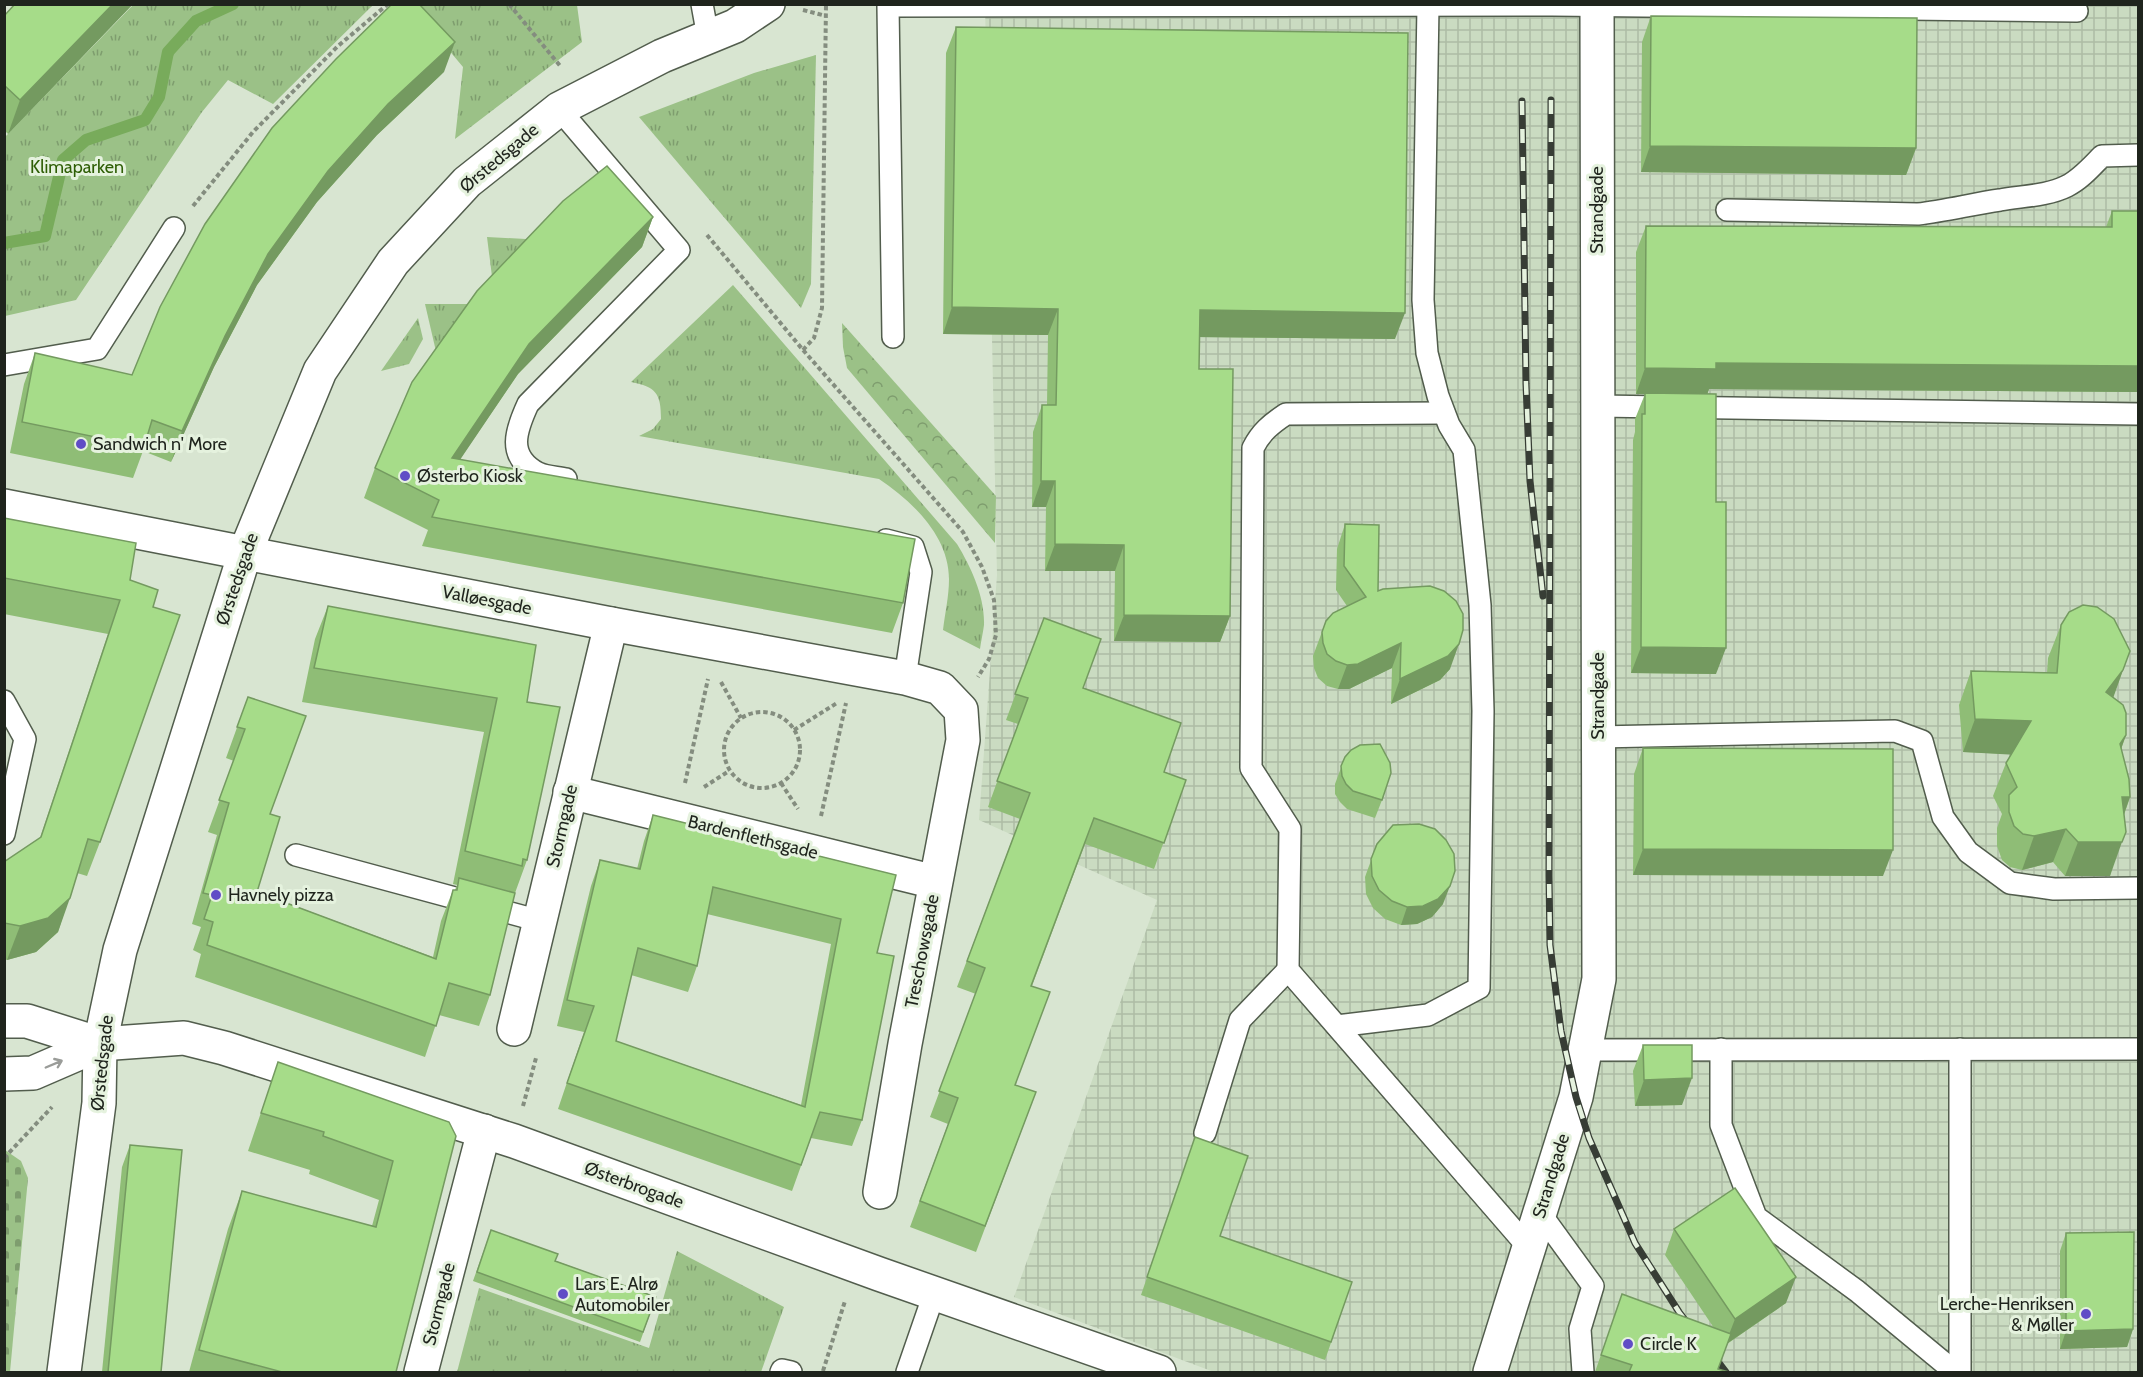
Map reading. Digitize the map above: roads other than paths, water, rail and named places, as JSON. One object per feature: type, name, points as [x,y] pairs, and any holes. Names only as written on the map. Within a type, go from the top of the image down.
[{"type":"street","name":"Ørstedsgade","points":[[63,1372],[99,1103],[100,1044],[122,942],[245,552],[320,371],[393,262],[467,182],[572,102],[662,56],[735,26],[768,4]]},
{"type":"street","name":"Strandgade","points":[[1490,1372],[1576,1097],[1599,979],[1596,6]]},
{"type":"street","name":"Valløesgade","points":[[4,506],[610,624],[713,653],[905,678],[940,688],[961,710]]},
{"type":"street","name":"Stormgade","points":[[514,1029],[610,624]]},
{"type":"street","name":"Treschowsgade","points":[[880,1192],[905,1044],[963,740],[961,710]]},
{"type":"street","name":"Bardenflethsgade","points":[[570,792],[935,882]]},
{"type":"street","name":"Østerbrogade","points":[[4,1022],[27,1021],[100,1044]]},
{"type":"street","name":"Østerbrogade","points":[[4,1074],[33,1072],[100,1044],[184,1038],[224,1048],[499,1136],[934,1294],[1159,1372]]},
{"type":"street","name":"Stormgade","points":[[421,1372],[499,1136]]},
{"type":"lane","points":[[702,4],[708,37]]},
{"type":"lane","points":[[893,337],[888,6],[1596,6],[2077,11]]},
{"type":"lane","points":[[1337,1026],[1428,1015],[1479,988],[1483,711],[1480,605],[1464,450],[1444,413],[1427,353],[1423,300],[1428,6]]},
{"type":"lane","points":[[572,102],[679,250],[528,404],[518,426],[515,447],[524,461],[539,474],[586,483]]},
{"type":"lane","points":[[1727,210],[1918,214],[1948,211],[1997,200],[2039,194],[2068,186],[2088,171],[2102,156],[2139,155]]},
{"type":"lane","points":[[4,365],[97,349],[174,228]]},
{"type":"lane","points":[[1598,406],[2139,414]]},
{"type":"lane","points":[[1444,413],[1286,414],[1268,426],[1258,437],[1253,448],[1251,768],[1290,829],[1288,970],[1528,1248]]},
{"type":"lane","points":[[866,537],[914,547],[921,572],[905,678]]},
{"type":"lane","points":[[4,701],[25,740],[4,834]]},
{"type":"lane","points":[[1598,737],[1896,730],[1922,741],[1943,817],[1956,837],[1968,852],[2010,883],[2054,889],[2139,888]]},
{"type":"lane","points":[[296,855],[540,921]]},
{"type":"lane","points":[[1205,1133],[1240,1020],[1288,970]]},
{"type":"lane","points":[[1721,1049],[1721,1125],[1756,1217],[1857,1291],[1955,1372]]},
{"type":"lane","points":[[1960,1049],[1960,1372]]},
{"type":"lane","points":[[1585,1050],[2139,1049]]},
{"type":"lane","points":[[1540,1213],[1593,1286],[1580,1329],[1583,1372]]},
{"type":"lane","points":[[908,1372],[934,1294]]},
{"type":"lane","points":[[781,1372],[782,1370],[791,1372]]},
{"type":"waterway","points":[[4,243],[45,236],[63,160],[86,140],[145,120],[159,97],[168,52],[196,21],[233,4]]},
{"type":"railway","points":[[1551,100],[1550,945],[1561,1031],[1576,1097],[1589,1138],[1635,1243],[1691,1328]]},
{"type":"railway","points":[[1522,101],[1526,384],[1530,481],[1543,596]]},
{"type":"railway","points":[[1710,1351],[1726,1372]]},
{"type":"place","name":"Sandwich n' More","points":[[81,444]]},
{"type":"place","name":"Østerbo Kiosk","points":[[405,476]]},
{"type":"place","name":"Havnely pizza","points":[[216,895]]},
{"type":"place","name":"Lars E. Alrø Automobiler","points":[[563,1294]]},
{"type":"place","name":"Lerche-Henriksen & Møller","points":[[2086,1314]]},
{"type":"place","name":"Circle K","points":[[1628,1344]]},
{"type":"park label","name":"Klimaparken","points":[[77,167]]}]
